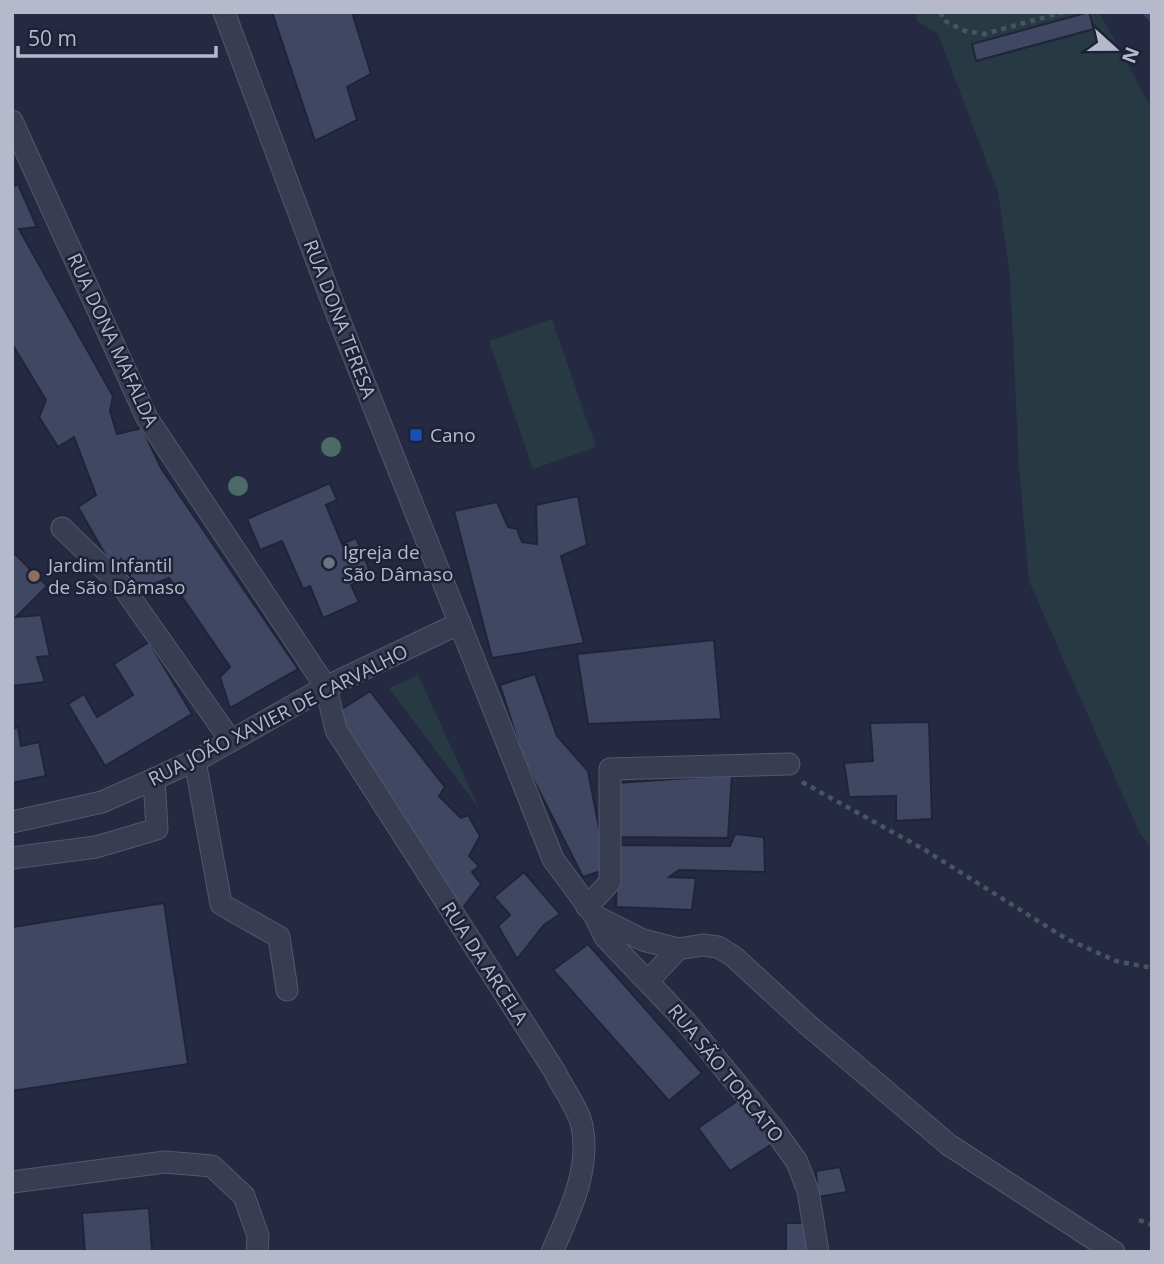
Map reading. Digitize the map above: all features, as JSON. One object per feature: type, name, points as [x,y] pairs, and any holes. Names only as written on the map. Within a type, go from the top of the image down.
[{"type":"street","name":"RUA DONA TERESA","points":[[223,12],[333,304],[460,623]]},
{"type":"street","name":"RUA DONA MAFALDA","points":[[12,121],[147,418],[326,687]]},
{"type":"street","points":[[62,528],[123,587],[231,741]]},
{"type":"street","name":"RUA JOÃO XAVIER DE CARVALHO","points":[[12,822],[103,802],[195,761],[326,687],[460,623]]},
{"type":"street","name":"RUA SÃO TORCATO","points":[[460,623],[553,859],[591,911],[605,937],[686,1022],[765,1117],[797,1162],[808,1191],[818,1252]]},
{"type":"street","name":"RUA DA ARCELA","points":[[326,687],[336,730],[555,1072],[582,1124],[584,1154],[580,1180],[552,1252]]},
{"type":"street","points":[[195,761],[221,904],[279,937],[287,990]]},
{"type":"street","points":[[591,911],[610,882],[610,769],[781,764]]},
{"type":"street","points":[[12,858],[96,847],[157,829],[154,779]]},
{"type":"street","name":"RUA SÃO TORCATO","points":[[591,911],[643,940],[678,949],[703,945],[718,947],[733,956],[808,1025],[949,1145],[1114,1252]]},
{"type":"street","points":[[648,981],[678,949]]},
{"type":"street","points":[[12,1182],[165,1163],[212,1167],[244,1196],[258,1236],[257,1252]]},
{"type":"path","points":[[941,12],[943,20],[965,31],[984,34],[1064,12]]},
{"type":"path","points":[[781,764],[826,797],[925,850],[1065,938],[1116,961],[1152,968]]},
{"type":"path","points":[[1139,1220],[1152,1225]]},
{"type":"shaded area","points":[[915,12],[1099,12],[1152,109],[1152,849],[1140,834],[1029,581],[1019,467],[1010,276],[998,192],[938,34],[917,21]]},
{"type":"shaded area","points":[[552,319],[596,447],[533,469],[489,341]]},
{"type":"shaded area","points":[[418,675],[480,810],[389,688]]},
{"type":"building","points":[[272,12],[352,12],[371,74],[347,87],[357,120],[315,141]]},
{"type":"building","points":[[1089,12],[1094,29],[976,61],[972,44]]},
{"type":"building","points":[[18,184],[37,227],[19,229],[113,396],[110,411],[117,434],[142,428],[161,468],[298,669],[230,708],[220,677],[230,667],[169,578],[138,590],[121,559],[113,568],[78,507],[96,495],[74,437],[58,447],[39,417],[46,400],[12,344],[12,187]]},
{"type":"building","name":"Igreja de São Dâmaso","points":[[330,483],[337,500],[326,505],[342,544],[356,538],[372,576],[351,585],[359,602],[323,618],[310,586],[303,589],[282,541],[260,550],[247,519]]},
{"type":"building","points":[[578,496],[587,545],[561,556],[584,643],[492,658],[454,511],[497,502],[508,527],[517,529],[522,542],[537,544],[536,505]]},
{"type":"building","points":[[12,551],[47,586],[16,617],[41,615],[50,656],[37,657],[45,682],[12,686]]},
{"type":"building","points":[[714,640],[721,719],[588,724],[577,654]]},
{"type":"building","points":[[149,642],[192,714],[105,766],[68,704],[84,694],[97,717],[133,695],[114,664]]},
{"type":"building","points":[[535,674],[557,736],[588,771],[607,869],[583,877],[524,761],[500,685]]},
{"type":"building","points":[[370,691],[445,787],[439,796],[461,818],[468,815],[480,836],[469,856],[479,866],[472,872],[481,884],[462,909],[339,727],[339,711]]},
{"type":"building","points":[[929,722],[932,819],[896,821],[896,796],[849,797],[844,763],[873,761],[870,723]]},
{"type":"building","points":[[18,727],[21,746],[39,742],[46,776],[12,783],[12,729]]},
{"type":"building","points":[[732,775],[728,838],[617,837],[617,783]]},
{"type":"building","points":[[735,834],[764,837],[765,872],[679,870],[669,877],[696,878],[692,910],[616,907],[618,845],[730,846]]},
{"type":"building","points":[[524,872],[560,914],[544,925],[517,959],[498,926],[510,915],[494,897]]},
{"type":"building","points":[[164,903],[188,1064],[12,1091],[12,927]]},
{"type":"building","points":[[588,944],[702,1073],[669,1101],[553,970]]},
{"type":"building","points":[[737,1101],[772,1144],[730,1171],[698,1128]]},
{"type":"building","points":[[840,1167],[847,1192],[818,1197],[816,1171]]},
{"type":"building","points":[[149,1208],[152,1252],[85,1252],[82,1213]]},
{"type":"building","points":[[786,1223],[805,1223],[808,1252],[786,1252]]},
{"type":"waterway","points":[[1146,12],[1152,18]]},
{"type":"place","name":"Cano","points":[[416,435]]},
{"type":"place","name":"Igreja de São Dâmaso","points":[[329,563]]},
{"type":"place","name":"Jardim Infantil de São Dâmaso","points":[[34,576]]}]
